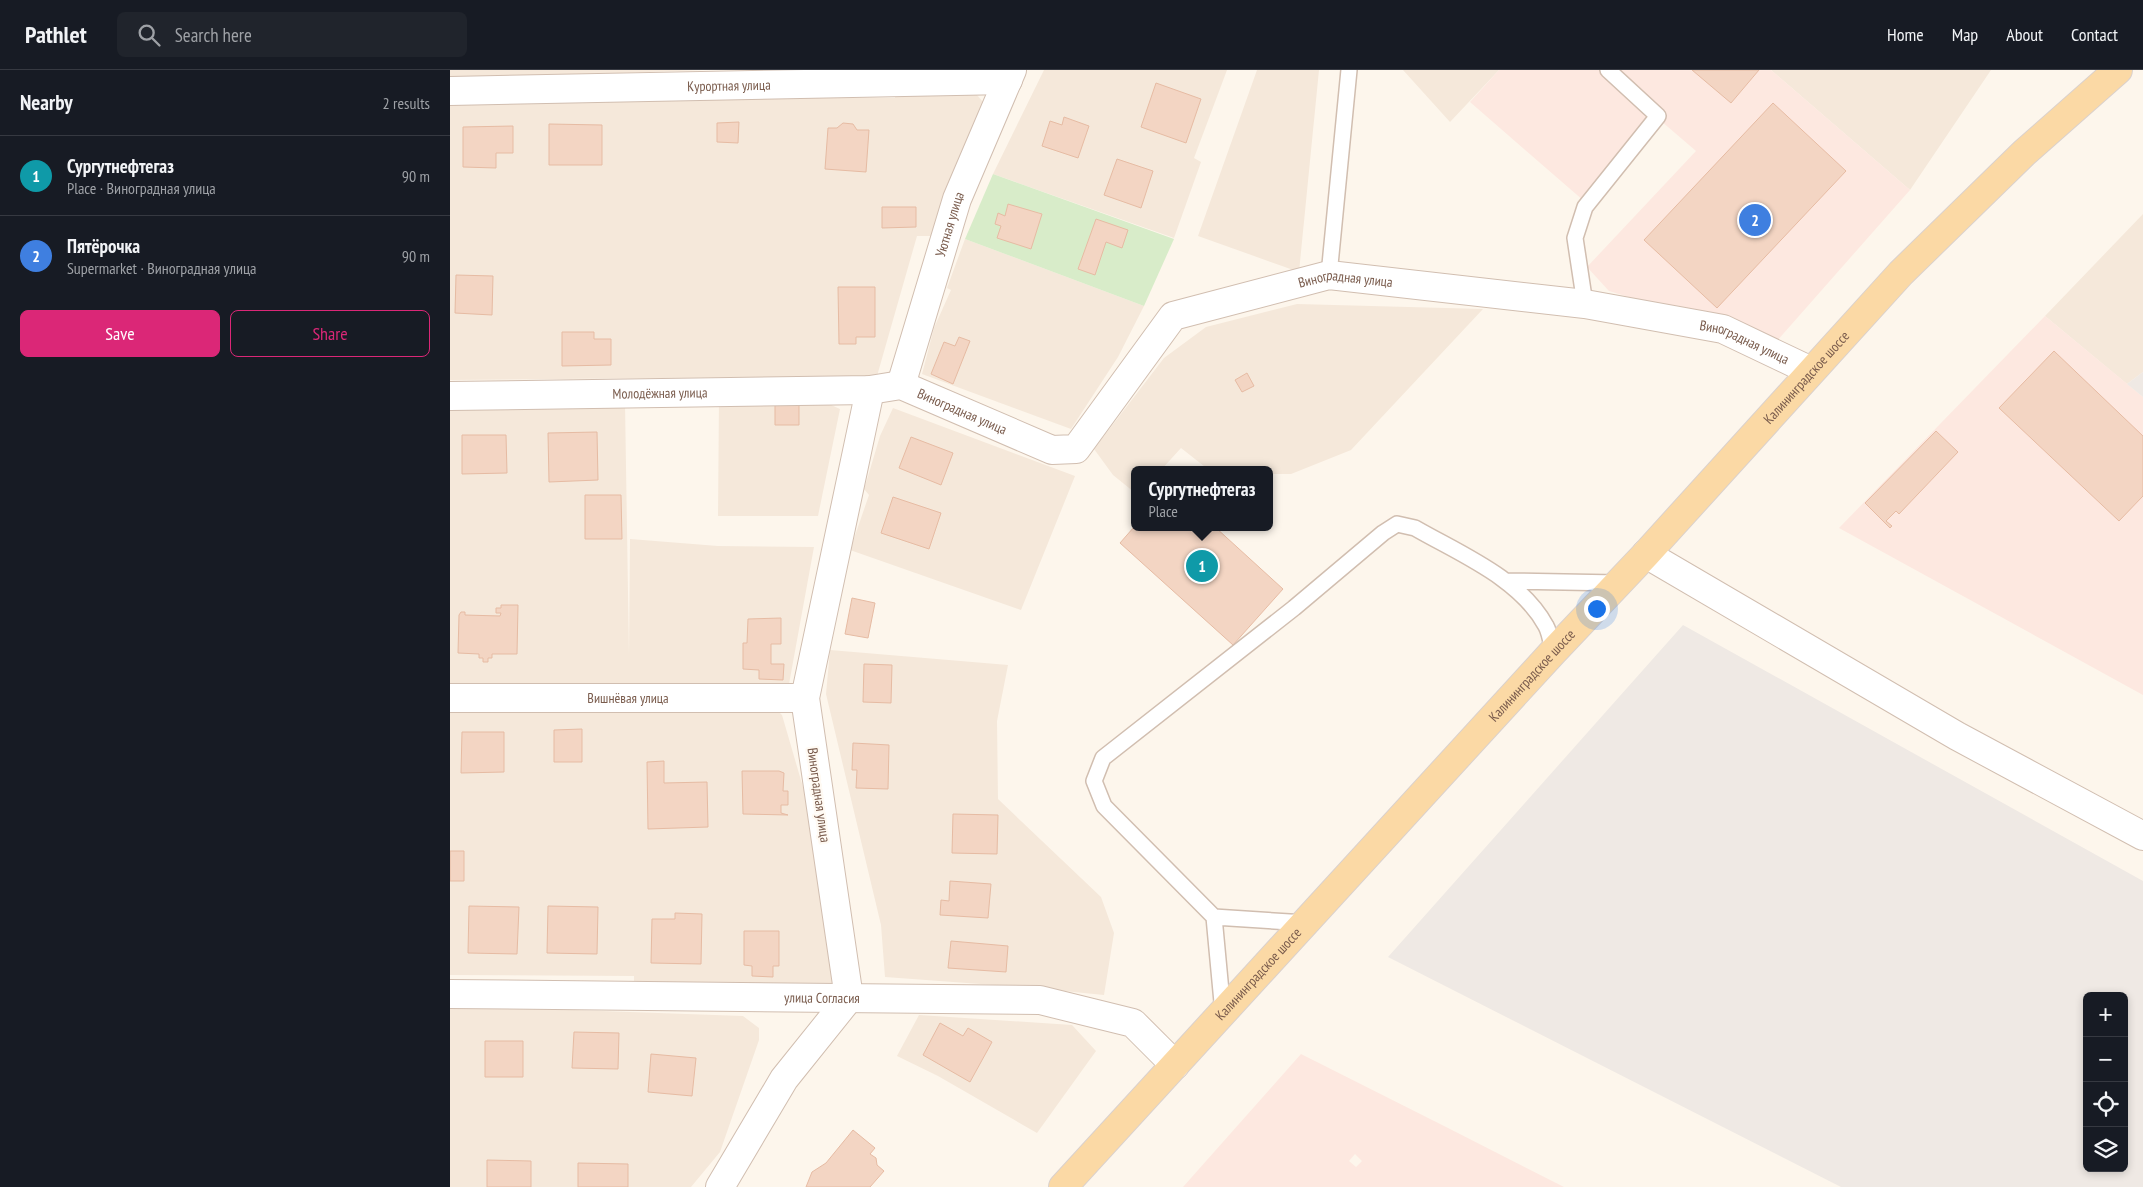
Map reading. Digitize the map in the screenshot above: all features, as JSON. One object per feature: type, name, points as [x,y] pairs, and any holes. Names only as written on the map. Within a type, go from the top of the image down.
[{"type":"main road","name":"Калининградское шоссе","points":[[1063,1187],[1553,652],[1646,554],[1901,273],[2024,153],[2118,70]]},
{"type":"street","name":"Курортная улица","points":[[450,90],[1010,75]]},
{"type":"street","name":"Уютная улица","points":[[901,385],[956,200],[1010,75]]},
{"type":"street","name":"Виноградная улица","points":[[849,998],[805,698],[870,390],[901,385],[1052,450],[1076,449],[1173,316],[1329,275],[1585,304],[1723,329],[1811,372]]},
{"type":"street","name":"Молодёжная улица","points":[[450,396],[870,390]]},
{"type":"street","points":[[1646,554],[1957,736],[2143,836]]},
{"type":"street","name":"Вишнёвая улица","points":[[450,698],[805,698]]},
{"type":"street","name":"улица Согласия","points":[[450,994],[1040,1000],[1133,1023],[1175,1065]]},
{"type":"street","points":[[720,1187],[784,1079],[849,998]]},
{"type":"lane","points":[[1329,275],[1349,70]]},
{"type":"lane","points":[[1585,304],[1575,238],[1585,207],[1658,116],[1608,70]]},
{"type":"lane","points":[[1222,1013],[1214,917],[1104,806],[1094,781],[1103,758],[1294,608],[1383,532],[1398,524],[1415,528],[1507,581],[1532,604],[1547,627],[1553,652]]},
{"type":"lane","points":[[1507,581],[1618,583]]},
{"type":"lane","points":[[1214,917],[1306,923]]},
{"type":"shaded area","points":[[450,70],[705,70],[532,76],[450,76]]},
{"type":"shaded area","points":[[1044,70],[1227,70],[1194,158],[1201,162],[1174,238],[993,174]]},
{"type":"shaded area","points":[[1257,70],[1319,70],[1299,272],[1198,236]]},
{"type":"shaded area","points":[[1403,70],[1499,70],[1450,122]]},
{"type":"shaded area","points":[[1499,70],[1771,70],[1910,190],[1776,342],[1609,291],[1587,267],[1696,151],[1661,121],[1584,201],[1470,102]]},
{"type":"shaded area","points":[[1771,70],[1991,70],[1910,190]]},
{"type":"shaded area","points":[[961,91],[977,95],[983,102],[982,116],[935,236],[917,236],[877,376],[450,380],[450,103],[806,96],[806,98],[895,98],[895,96]]},
{"type":"shaded area","points":[[2143,214],[2143,372],[2127,384],[2045,316]]},
{"type":"shaded area","points":[[965,239],[1144,306],[1118,357],[1071,429],[922,374],[934,328],[951,290],[947,288]]},
{"type":"shaded area","points":[[1297,304],[1483,309],[1351,450],[1291,474],[1273,474],[1273,466],[1204,466],[1181,448],[1165,466],[1131,466],[1131,490],[1113,475],[1094,449],[1164,358],[1206,327]]},
{"type":"shaded area","points":[[2045,316],[2143,397],[2143,695],[1839,528]]},
{"type":"shaded area","points":[[2143,372],[2143,397],[2127,384]]},
{"type":"shaded area","points":[[719,398],[820,400],[840,409],[818,516],[718,516]]},
{"type":"shaded area","points":[[625,403],[629,655],[630,539],[718,546],[814,547],[789,684],[450,684],[450,409]]},
{"type":"shaded area","points":[[893,408],[1075,476],[1021,610],[850,550],[869,495],[864,489],[880,436]]},
{"type":"shaded area","points":[[1683,625],[2143,881],[2143,1187],[1841,1187],[1388,957]]},
{"type":"shaded area","points":[[830,650],[1008,665],[997,721],[998,799],[1101,897],[1114,933],[1104,995],[885,977],[881,925],[826,694]]},
{"type":"shaded area","points":[[450,708],[777,710],[782,715],[821,849],[832,986],[634,988],[634,976],[450,975]]},
{"type":"shaded area","points":[[450,1009],[545,1009],[743,1016],[759,1028],[759,1040],[720,1152],[691,1187],[450,1187]]},
{"type":"shaded area","points":[[919,1015],[1072,1025],[1096,1051],[1037,1133],[938,1076],[897,1056]]},
{"type":"shaded area","points":[[1301,1054],[1564,1187],[1183,1187]],"holes":[[[1355,1154],[1362,1161],[1356,1167],[1349,1161]]]},
{"type":"green space","points":[[993,174],[1174,239],[1144,306],[965,239]]},
{"type":"building","points":[[1692,70],[1759,70],[1731,103]]},
{"type":"building","points":[[1156,83],[1201,99],[1186,143],[1141,127]]},
{"type":"building","points":[[1773,103],[1846,171],[1717,308],[1644,240]]},
{"type":"building","points":[[1064,117],[1089,126],[1078,158],[1042,146],[1050,121],[1062,125]]},
{"type":"building","points":[[739,122],[738,143],[717,142],[717,123]]},
{"type":"building","points":[[843,123],[853,124],[857,130],[869,130],[866,172],[825,169],[828,128],[837,128]]},
{"type":"building","points":[[549,124],[602,125],[602,165],[549,165]]},
{"type":"building","points":[[513,126],[513,153],[496,153],[496,168],[463,167],[463,127]]},
{"type":"building","points":[[1117,159],[1153,171],[1141,208],[1104,195]]},
{"type":"building","points":[[1008,204],[1042,214],[1031,249],[997,238],[1001,226],[995,224],[998,213],[1005,216]]},
{"type":"building","points":[[882,207],[916,207],[916,227],[882,228]]},
{"type":"building","points":[[1096,219],[1128,230],[1122,248],[1106,242],[1095,275],[1078,269]]},
{"type":"building","points":[[456,275],[493,276],[492,315],[455,313]]},
{"type":"building","points":[[838,287],[875,287],[875,337],[856,337],[856,344],[839,344]]},
{"type":"building","points":[[562,332],[594,332],[594,339],[611,339],[611,365],[562,366]]},
{"type":"building","points":[[959,337],[970,341],[953,384],[931,374],[944,342],[955,346]]},
{"type":"building","points":[[2054,351],[2143,436],[2143,496],[2119,521],[1999,408]]},
{"type":"building","points":[[1247,373],[1254,386],[1242,392],[1235,380]]},
{"type":"building","points":[[775,401],[799,401],[799,425],[775,425]]},
{"type":"building","points":[[1936,431],[1958,452],[1899,514],[1896,511],[1886,521],[1892,526],[1890,528],[1865,503]]},
{"type":"building","points":[[597,432],[598,480],[549,482],[548,433]]},
{"type":"building","points":[[462,435],[506,435],[507,473],[462,474]]},
{"type":"building","points":[[911,437],[953,453],[941,485],[899,468]]},
{"type":"building","points":[[585,495],[621,495],[622,539],[585,539]]},
{"type":"building","points":[[893,497],[941,513],[929,549],[881,533]]},
{"type":"building","points":[[1131,530],[1219,531],[1283,589],[1233,645],[1120,543]]},
{"type":"building","points":[[852,598],[875,603],[868,638],[845,634]]},
{"type":"building","points":[[501,605],[518,605],[517,654],[492,654],[492,658],[488,658],[488,662],[483,662],[483,658],[479,658],[479,654],[458,653],[459,615],[461,612],[465,612],[465,615],[500,616],[501,613],[496,613],[496,608],[501,608]]},
{"type":"building","points":[[781,618],[781,644],[771,644],[771,664],[784,664],[783,680],[759,679],[759,670],[743,669],[743,643],[747,643],[748,619]]},
{"type":"building","points":[[864,664],[892,665],[891,703],[863,702]]},
{"type":"building","points":[[582,729],[582,762],[554,762],[554,730]]},
{"type":"building","points":[[462,732],[504,732],[504,772],[461,773]]},
{"type":"building","points":[[853,743],[889,745],[888,789],[856,788],[857,770],[852,770]]},
{"type":"building","points":[[664,761],[664,783],[707,782],[708,827],[648,829],[647,762]]},
{"type":"building","points":[[742,771],[779,771],[784,773],[783,791],[788,791],[788,805],[781,805],[781,813],[788,815],[743,814]]},
{"type":"building","points":[[953,814],[998,815],[997,854],[952,853]]},
{"type":"building","points":[[450,851],[464,851],[464,881],[450,881]]},
{"type":"building","points":[[950,881],[991,884],[988,918],[940,915],[941,900],[949,901]]},
{"type":"building","points":[[469,906],[519,907],[517,954],[468,953]]},
{"type":"building","points":[[548,906],[598,907],[597,954],[547,953]]},
{"type":"building","points":[[675,913],[702,914],[701,964],[651,963],[652,919],[675,919]]},
{"type":"building","points":[[744,931],[779,931],[779,966],[773,966],[773,977],[752,976],[752,966],[744,965]]},
{"type":"building","points":[[951,941],[1008,946],[1006,972],[948,968]]},
{"type":"building","points":[[940,1023],[963,1036],[968,1028],[992,1042],[970,1082],[923,1055]]},
{"type":"building","points":[[574,1032],[619,1033],[618,1069],[572,1068]]},
{"type":"building","points":[[485,1041],[523,1041],[523,1077],[485,1077]]},
{"type":"building","points":[[651,1054],[696,1058],[692,1096],[648,1092]]},
{"type":"building","points":[[853,1130],[875,1148],[870,1154],[876,1158],[877,1165],[884,1171],[870,1187],[806,1187],[812,1172],[826,1163]]},
{"type":"building","points":[[487,1160],[531,1161],[531,1187],[487,1187]]},
{"type":"building","points":[[578,1163],[628,1164],[628,1187],[578,1187]]},
{"type":"place","name":"Пятёрочка","points":[[1755,220]]},
{"type":"place","name":"Сургутнефтегаз","points":[[1202,566]]}]
